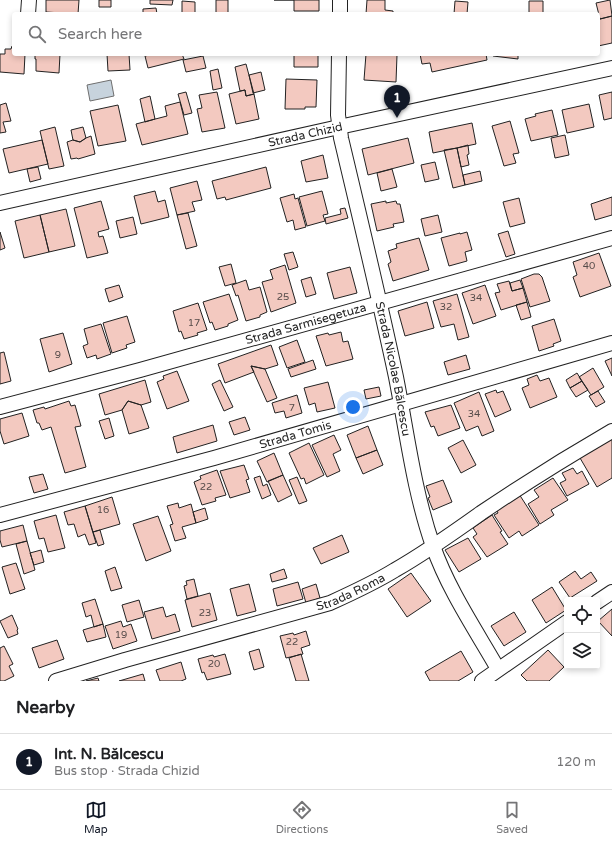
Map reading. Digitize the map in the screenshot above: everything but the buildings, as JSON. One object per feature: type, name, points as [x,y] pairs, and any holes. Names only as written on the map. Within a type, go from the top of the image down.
[{"type":"street","points":[[28,12],[29,0]]},
{"type":"street","points":[[340,0],[340,12]]},
{"type":"street","name":"Strada Nicolae Bălcescu","points":[[339,56],[339,127],[380,302],[418,490],[433,547],[451,587],[498,669]]},
{"type":"street","name":"Strada Chizid","points":[[0,203],[612,68]]},
{"type":"street","name":"Strada Sarmisegetuza","points":[[0,407],[140,370],[612,238]]},
{"type":"street","name":"Strada Tomis","points":[[0,515],[214,458],[612,343]]},
{"type":"street","name":"Strada Roma","points":[[56,681],[125,660],[330,603],[388,575],[433,547],[481,513],[568,457],[612,431]]},
{"type":"street","points":[[600,600],[612,592]]},
{"type":"street","points":[[482,681],[564,624]]},
{"type":"shaded area","points":[[111,80],[114,96],[90,101],[87,85]]},
{"type":"place","name":"Int. N. Bălcescu","points":[[397,118]]}]
